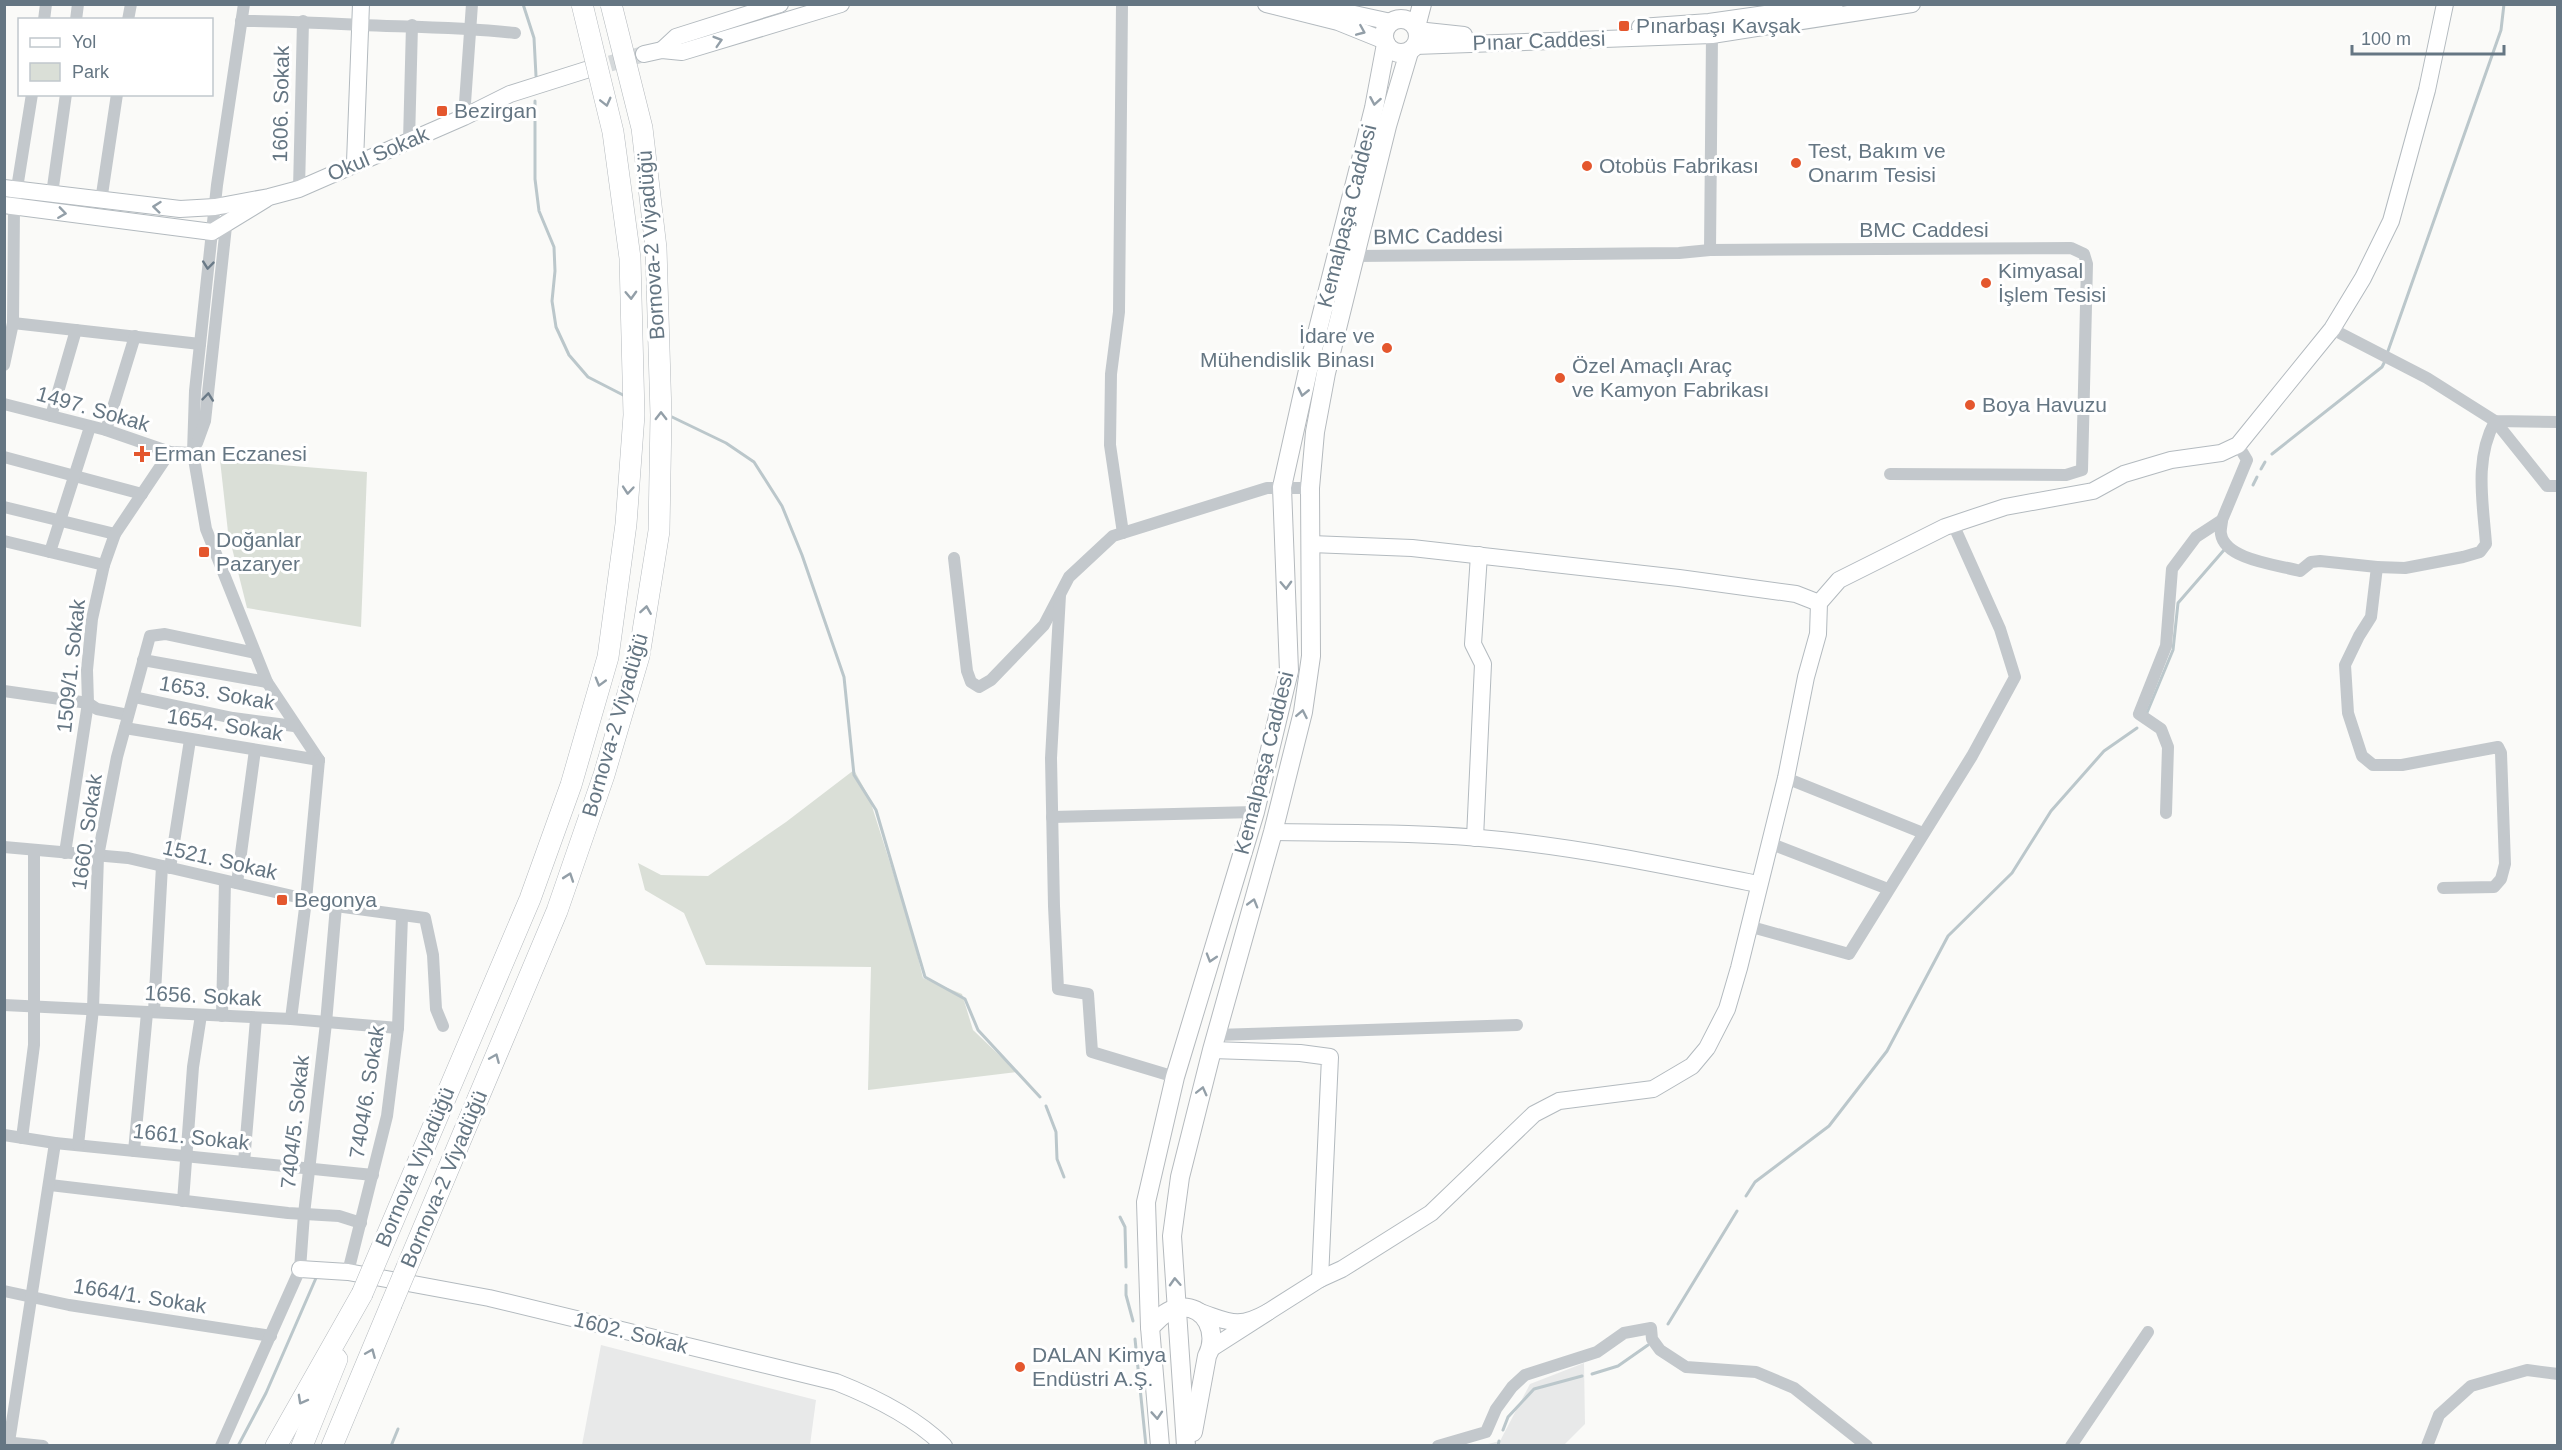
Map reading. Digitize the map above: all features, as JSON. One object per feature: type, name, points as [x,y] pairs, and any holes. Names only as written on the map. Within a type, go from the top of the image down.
[{"type":"highway","name":"Bornova-2 Viyadüğü","points":[[469,1039],[530,899],[571,785],[608,657],[626,524],[634,415],[630,258],[613,132],[582,4]]},
{"type":"highway","name":"Bornova-2 Viyadüğü","points":[[332,1446],[557,911],[604,775],[639,656],[658,531],[661,416],[656,248],[642,128],[611,4]]},
{"type":"highway","name":"Bornova Viyadüğü","points":[[362,1294],[469,1039]]},
{"type":"highway","points":[[276,1446],[362,1294]]},
{"type":"highway","points":[[302,1446],[362,1294]]},
{"type":"main road","name":"Kemalpaşa Caddesi","points":[[1188,1446],[1176,1308],[1173,1236],[1180,1177],[1303,712],[1311,656],[1310,488],[1315,432],[1355,256],[1422,4]]},
{"type":"main road","name":"Kemalpaşa Caddesi","points":[[1160,1446],[1151,1335],[1146,1202],[1175,1077],[1255,812],[1289,671],[1282,487],[1311,357],[1374,108],[1385,30],[1395,16]]},
{"type":"main road","points":[[1385,42],[1395,52],[1414,39],[1406,20],[1395,16]]},
{"type":"main road","points":[[1188,1446],[1213,1337],[1211,1327],[1205,1317],[1197,1311],[1176,1308],[1167,1311],[1151,1335],[1162,1361],[1181,1369],[1191,1368],[1209,1352]]},
{"type":"street","points":[[244,4],[219,163],[223,205],[200,344],[195,391],[193,453],[206,529],[255,653],[267,682],[294,726],[320,760],[291,1019]]},
{"type":"street","points":[[355,162],[361,4]]},
{"type":"street","points":[[464,117],[472,4]]},
{"type":"street","points":[[662,50],[676,37],[780,4]]},
{"type":"street","points":[[644,54],[662,50],[682,52],[841,4]]},
{"type":"street","points":[[1122,4],[1119,312],[1111,374],[1110,445],[1123,533]]},
{"type":"street","points":[[1266,4],[1338,21],[1385,42]]},
{"type":"street","name":"Pınar Caddesi","points":[[1414,39],[1709,22],[1748,11],[1836,4]]},
{"type":"street","name":"Pınar Caddesi","points":[[1414,39],[1712,35],[1912,4]]},
{"type":"street","points":[[1209,1352],[1320,1279],[1342,1269],[1431,1213],[1534,1114],[1559,1101],[1653,1089],[1692,1065],[1707,1048],[1727,1009],[1786,778],[1806,677],[1818,634],[1819,603],[1839,580],[1953,524],[2005,507],[2093,491],[2124,474],[2171,460],[2221,453],[2238,445],[2332,329],[2362,278],[2391,221],[2422,111],[2440,36],[2445,4]]},
{"type":"street","points":[[1314,5],[1395,16]]},
{"type":"street","points":[[241,21],[412,25],[515,33]]},
{"type":"street","name":"1606. Sokak","points":[[299,189],[303,21]]},
{"type":"street","points":[[409,141],[412,25]]},
{"type":"street","points":[[1710,250],[1712,35]]},
{"type":"street","name":"Okul Sokak","points":[[11,189],[180,209],[269,197],[299,189],[355,162],[464,117],[510,94],[586,70]]},
{"type":"street","points":[[4,365],[13,323],[9,206],[32,96]]},
{"type":"street","points":[[52,194],[66,96]]},
{"type":"street","points":[[101,201],[117,96]]},
{"type":"street","name":"Okul Sokak","points":[[219,228],[269,197]]},
{"type":"street","points":[[9,206],[219,228]]},
{"type":"street","points":[[193,453],[205,421],[219,228]]},
{"type":"street","name":"BMC Caddesi","points":[[1355,256],[1679,253],[1710,250],[2071,248],[2084,254],[2087,264],[2082,470],[2066,475],[1890,474]]},
{"type":"street","points":[[13,323],[200,344]]},
{"type":"street","points":[[2332,329],[2427,378],[2495,421],[2547,486],[2558,486]]},
{"type":"street","points":[[51,416],[76,330]]},
{"type":"street","points":[[106,430],[135,336]]},
{"type":"street","name":"1497. Sokak","points":[[4,404],[106,430],[170,452]]},
{"type":"street","points":[[2495,421],[2558,422]]},
{"type":"street","points":[[2238,445],[2247,460],[2222,520],[2221,535],[2234,552],[2251,559],[2300,571],[2311,562],[2320,561],[2405,568],[2480,552],[2486,544],[2481,479],[2485,440],[2495,421]]},
{"type":"street","points":[[51,552],[90,427]]},
{"type":"street","points":[[170,452],[193,453]]},
{"type":"street","name":"1509/1. Sokak","points":[[65,853],[88,703],[87,670],[92,619],[104,565],[115,534],[170,452]]},
{"type":"street","points":[[4,457],[142,494]]},
{"type":"street","points":[[954,558],[968,670],[971,682],[979,687],[991,680],[1044,625],[1069,577],[1113,536],[1267,488],[1310,488]]},
{"type":"street","points":[[4,507],[115,534]]},
{"type":"street","points":[[2166,813],[2168,747],[2161,729],[2139,714],[2166,646],[2172,569],[2196,537],[2222,520]]},
{"type":"street","points":[[1748,926],[1849,954],[1972,756],[2015,677],[2000,629],[1953,524]]},
{"type":"street","points":[[4,542],[104,565]]},
{"type":"street","points":[[1311,544],[1412,548],[1479,555],[1741,586],[1796,594],[1819,603]]},
{"type":"street","points":[[1475,838],[1483,664],[1473,644],[1479,555]]},
{"type":"street","points":[[2377,567],[2371,617],[2345,665],[2348,713],[2362,756],[2373,765],[2402,765],[2498,747],[2501,753],[2505,864],[2501,879],[2494,887],[2443,888]]},
{"type":"street","points":[[1060,595],[1051,758],[1058,989],[1088,993],[1092,1052],[1175,1077]]},
{"type":"street","name":"1660. Sokak","points":[[78,1145],[93,1010],[98,856],[124,728],[150,636],[165,634],[255,653]]},
{"type":"street","points":[[143,660],[267,682]]},
{"type":"street","points":[[4,692],[88,703],[97,710],[128,715]]},
{"type":"street","name":"1653. Sokak","points":[[134,697],[233,718],[294,726]]},
{"type":"street","name":"1654. Sokak","points":[[124,728],[320,760]]},
{"type":"street","points":[[134,1151],[166,867],[190,740]]},
{"type":"street","points":[[222,1016],[231,882],[255,750]]},
{"type":"street","points":[[1786,778],[1923,833]]},
{"type":"street","points":[[1052,817],[1255,812]]},
{"type":"street","points":[[1273,832],[1411,834],[1502,840],[1661,865],[1758,884]]},
{"type":"street","points":[[1769,843],[1888,889]]},
{"type":"street","name":"1521. Sokak","points":[[4,847],[128,858],[306,900],[425,918],[433,955],[436,1009],[443,1026]]},
{"type":"street","points":[[22,1138],[34,1045],[34,850]]},
{"type":"street","name":"7404/5. Sokak","points":[[221,1446],[300,1269],[336,906]]},
{"type":"street","name":"7404/6. Sokak","points":[[348,1272],[386,1126],[398,1028],[402,916]]},
{"type":"street","name":"1656. Sokak","points":[[4,1005],[291,1019],[398,1028]]},
{"type":"street","points":[[183,1201],[185,1155],[201,1015]]},
{"type":"street","points":[[244,1162],[256,1019]]},
{"type":"street","points":[[1214,1042],[1516,1025]]},
{"type":"street","points":[[1214,1042],[1330,1057],[1320,1279]]},
{"type":"street","name":"1661. Sokak","points":[[4,1135],[55,1143],[373,1175]]},
{"type":"street","points":[[43,1446],[7,1442],[10,1389],[32,1296],[55,1143]]},
{"type":"street","points":[[50,1185],[339,1216],[360,1223]]},
{"type":"street","name":"1602. Sokak","points":[[300,1269],[348,1272],[489,1298],[836,1382],[866,1394],[902,1415],[944,1446]]},
{"type":"street","name":"1664/1. Sokak","points":[[4,1292],[69,1305],[271,1336]]},
{"type":"street","points":[[1197,1311],[1237,1323],[1250,1322],[1268,1312]]},
{"type":"street","points":[[1438,1446],[1486,1432],[1496,1409],[1512,1387],[1525,1376],[1597,1352],[1624,1333],[1651,1328],[1652,1339],[1660,1350],[1686,1367],[1756,1372],[1794,1389],[1867,1446]]},
{"type":"street","points":[[2071,1446],[2148,1332]]},
{"type":"street","points":[[2427,1446],[2439,1414],[2471,1386],[2527,1370],[2558,1374]]},
{"type":"shaded area","points":[[601,1345],[816,1400],[810,1445],[582,1445]]},
{"type":"shaded area","points":[[1584,1363],[1585,1424],[1564,1445],[1484,1445],[1500,1441],[1530,1384]]},
{"type":"green space","points":[[220,460],[367,472],[361,627],[247,608],[228,532]]},
{"type":"green space","points":[[854,770],[869,797],[911,929],[923,978],[962,994],[973,1030],[1017,1072],[868,1090],[871,967],[706,965],[684,913],[645,890],[638,863],[661,875],[708,876],[786,822]]},
{"type":"waterway","points":[[523,4],[534,38],[536,76]]},
{"type":"waterway","points":[[2388,351],[2501,30],[2504,4]]},
{"type":"waterway","points":[[535,101],[535,179],[539,211],[554,247],[555,271],[552,301],[556,327],[569,355],[588,377],[625,396]]},
{"type":"waterway","points":[[2272,454],[2382,367],[2384,363]]},
{"type":"waterway","points":[[670,416],[726,443],[754,462],[782,506],[802,555],[844,677],[854,775],[876,810],[925,977],[965,999],[978,1030],[1040,1097]]},
{"type":"waterway","points":[[2261,469],[2265,462]]},
{"type":"waterway","points":[[2253,485],[2257,477]]},
{"type":"waterway","points":[[2146,715],[2173,650],[2178,603],[2224,550]]},
{"type":"waterway","points":[[1746,1196],[1755,1182],[1829,1126],[1887,1051],[1948,936],[2012,873],[2051,811],[2104,751],[2137,728]]},
{"type":"waterway","points":[[1046,1106],[1056,1132],[1057,1159],[1064,1177]]},
{"type":"waterway","points":[[1668,1324],[1737,1211]]},
{"type":"waterway","points":[[1120,1217],[1125,1227],[1126,1267]]},
{"type":"waterway","points":[[238,1446],[266,1393],[316,1278]]},
{"type":"waterway","points":[[1126,1285],[1126,1295],[1133,1321]]},
{"type":"waterway","points":[[1135,1339],[1146,1446]]},
{"type":"waterway","points":[[1592,1374],[1618,1366],[1648,1345]]},
{"type":"waterway","points":[[1503,1430],[1508,1417],[1534,1389],[1582,1376]]},
{"type":"waterway","points":[[391,1446],[398,1429]]},
{"type":"waterway","points":[[1498,1446],[1499,1441]]},
{"type":"tunnel","points":[[587,70],[644,54]]},
{"type":"place","name":"Pınarbaşı Kavşak","points":[[1624,26]]},
{"type":"place","name":"Bezirgan","points":[[442,111]]},
{"type":"place","name":"Test, Bakım ve Onarım Tesisi","points":[[1796,163]]},
{"type":"place","name":"Otobüs Fabrikası","points":[[1587,166]]},
{"type":"place","name":"Kimyasal İşlem Tesisi","points":[[1986,283]]},
{"type":"place","name":"İdare ve Mühendislik Binası","points":[[1387,348]]},
{"type":"place","name":"Özel Amaçlı Araç ve Kamyon Fabrikası","points":[[1560,378]]},
{"type":"place","name":"Boya Havuzu","points":[[1970,405]]},
{"type":"place","name":"Erman Eczanesi","points":[[142,454]]},
{"type":"place","name":"Doğanlar Pazaryer","points":[[204,552]]},
{"type":"place","name":"Begonya","points":[[282,900]]},
{"type":"place","name":"DALAN Kimya Endüstri A.Ş.","points":[[1020,1367]]}]
